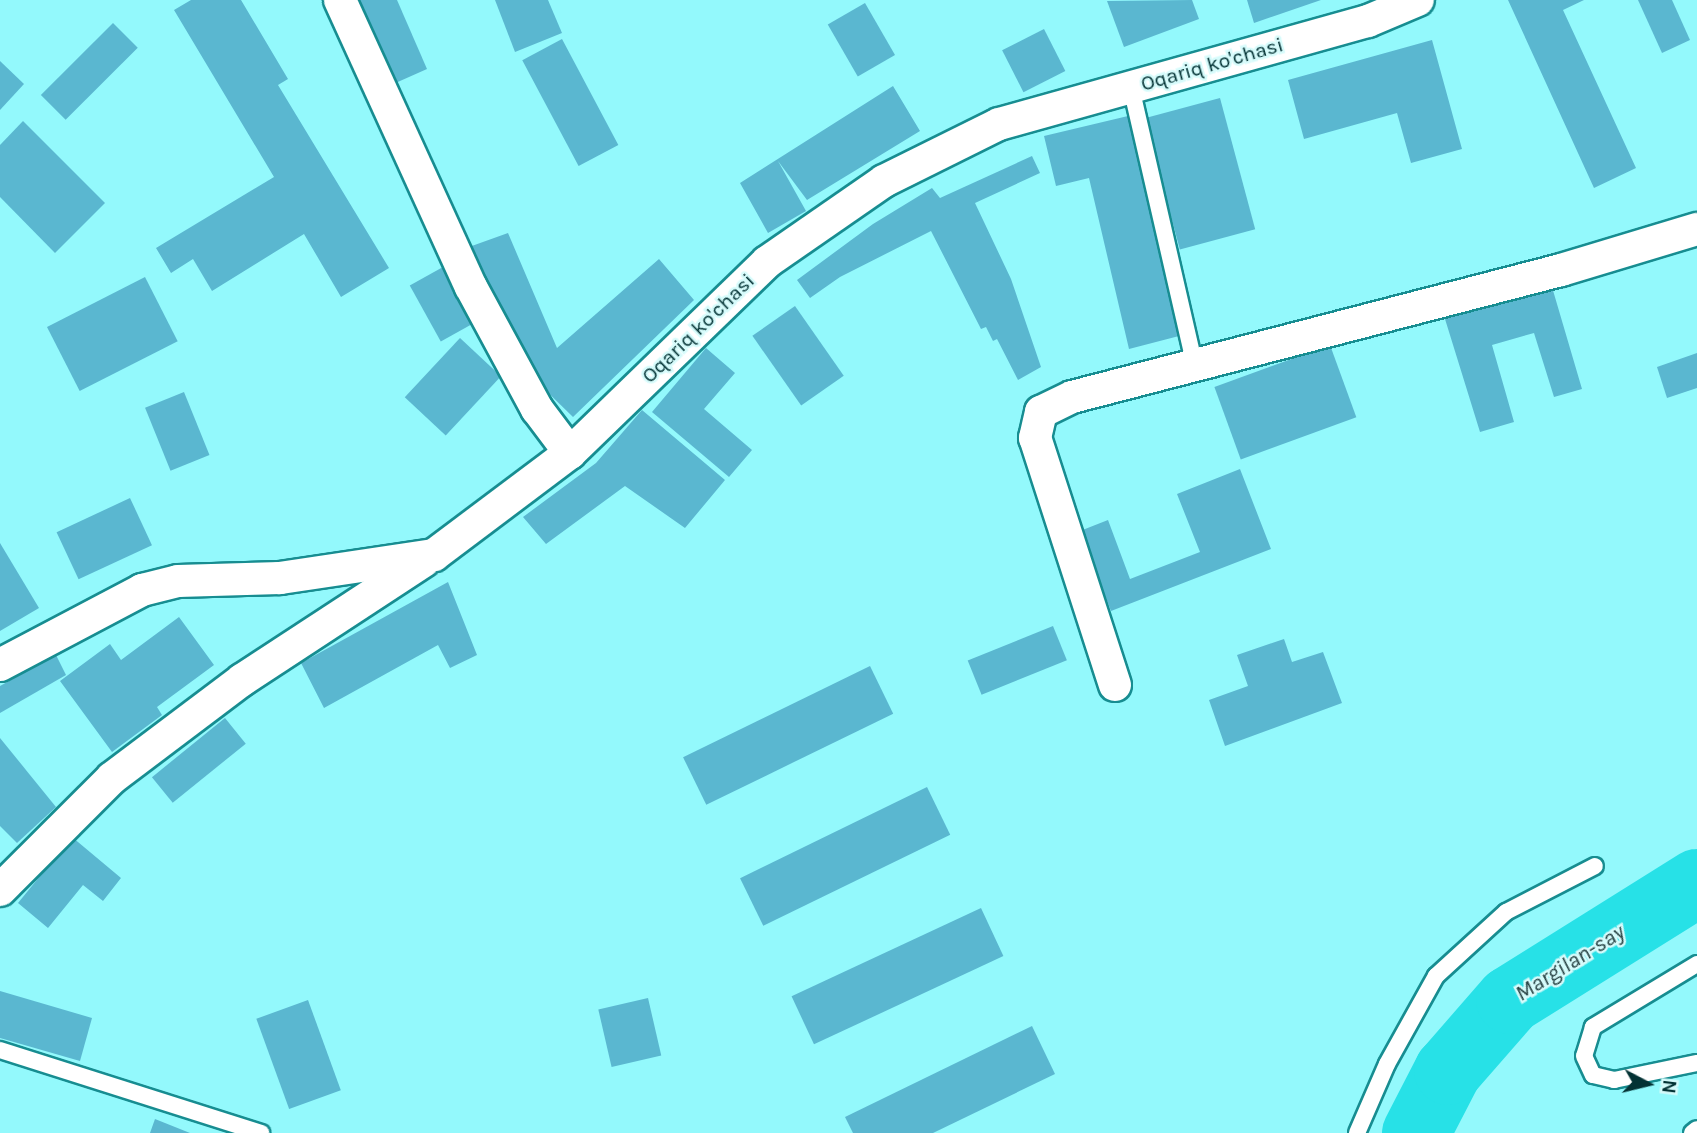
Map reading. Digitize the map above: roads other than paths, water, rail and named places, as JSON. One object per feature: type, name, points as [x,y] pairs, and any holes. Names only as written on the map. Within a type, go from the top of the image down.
[{"type":"street","points":[[340,0],[471,287],[537,409],[570,453]]},
{"type":"street","name":"Oqariq ko'chasi","points":[[0,666],[142,590],[178,581],[280,578],[434,555],[570,453],[767,262],[884,181],[999,124],[1368,20],[1418,0]]},
{"type":"street","points":[[1115,685],[1035,438],[1041,412],[1072,397],[1561,270],[1697,229]]},
{"type":"street","points":[[0,890],[112,778],[242,680],[434,555]]},
{"type":"lane","points":[[1131,87],[1195,366]]},
{"type":"lane","points":[[1357,1133],[1387,1064],[1436,976],[1506,912],[1595,866]]},
{"type":"lane","points":[[1697,964],[1593,1027],[1584,1056],[1593,1075],[1614,1080],[1697,1063]]},
{"type":"lane","points":[[0,1050],[261,1133]]},
{"type":"lane","points":[[1692,1133],[1697,1129]]},
{"type":"waterway","name":"Margilan-say","points":[[1416,1133],[1448,1071],[1510,1000],[1697,883]]}]
